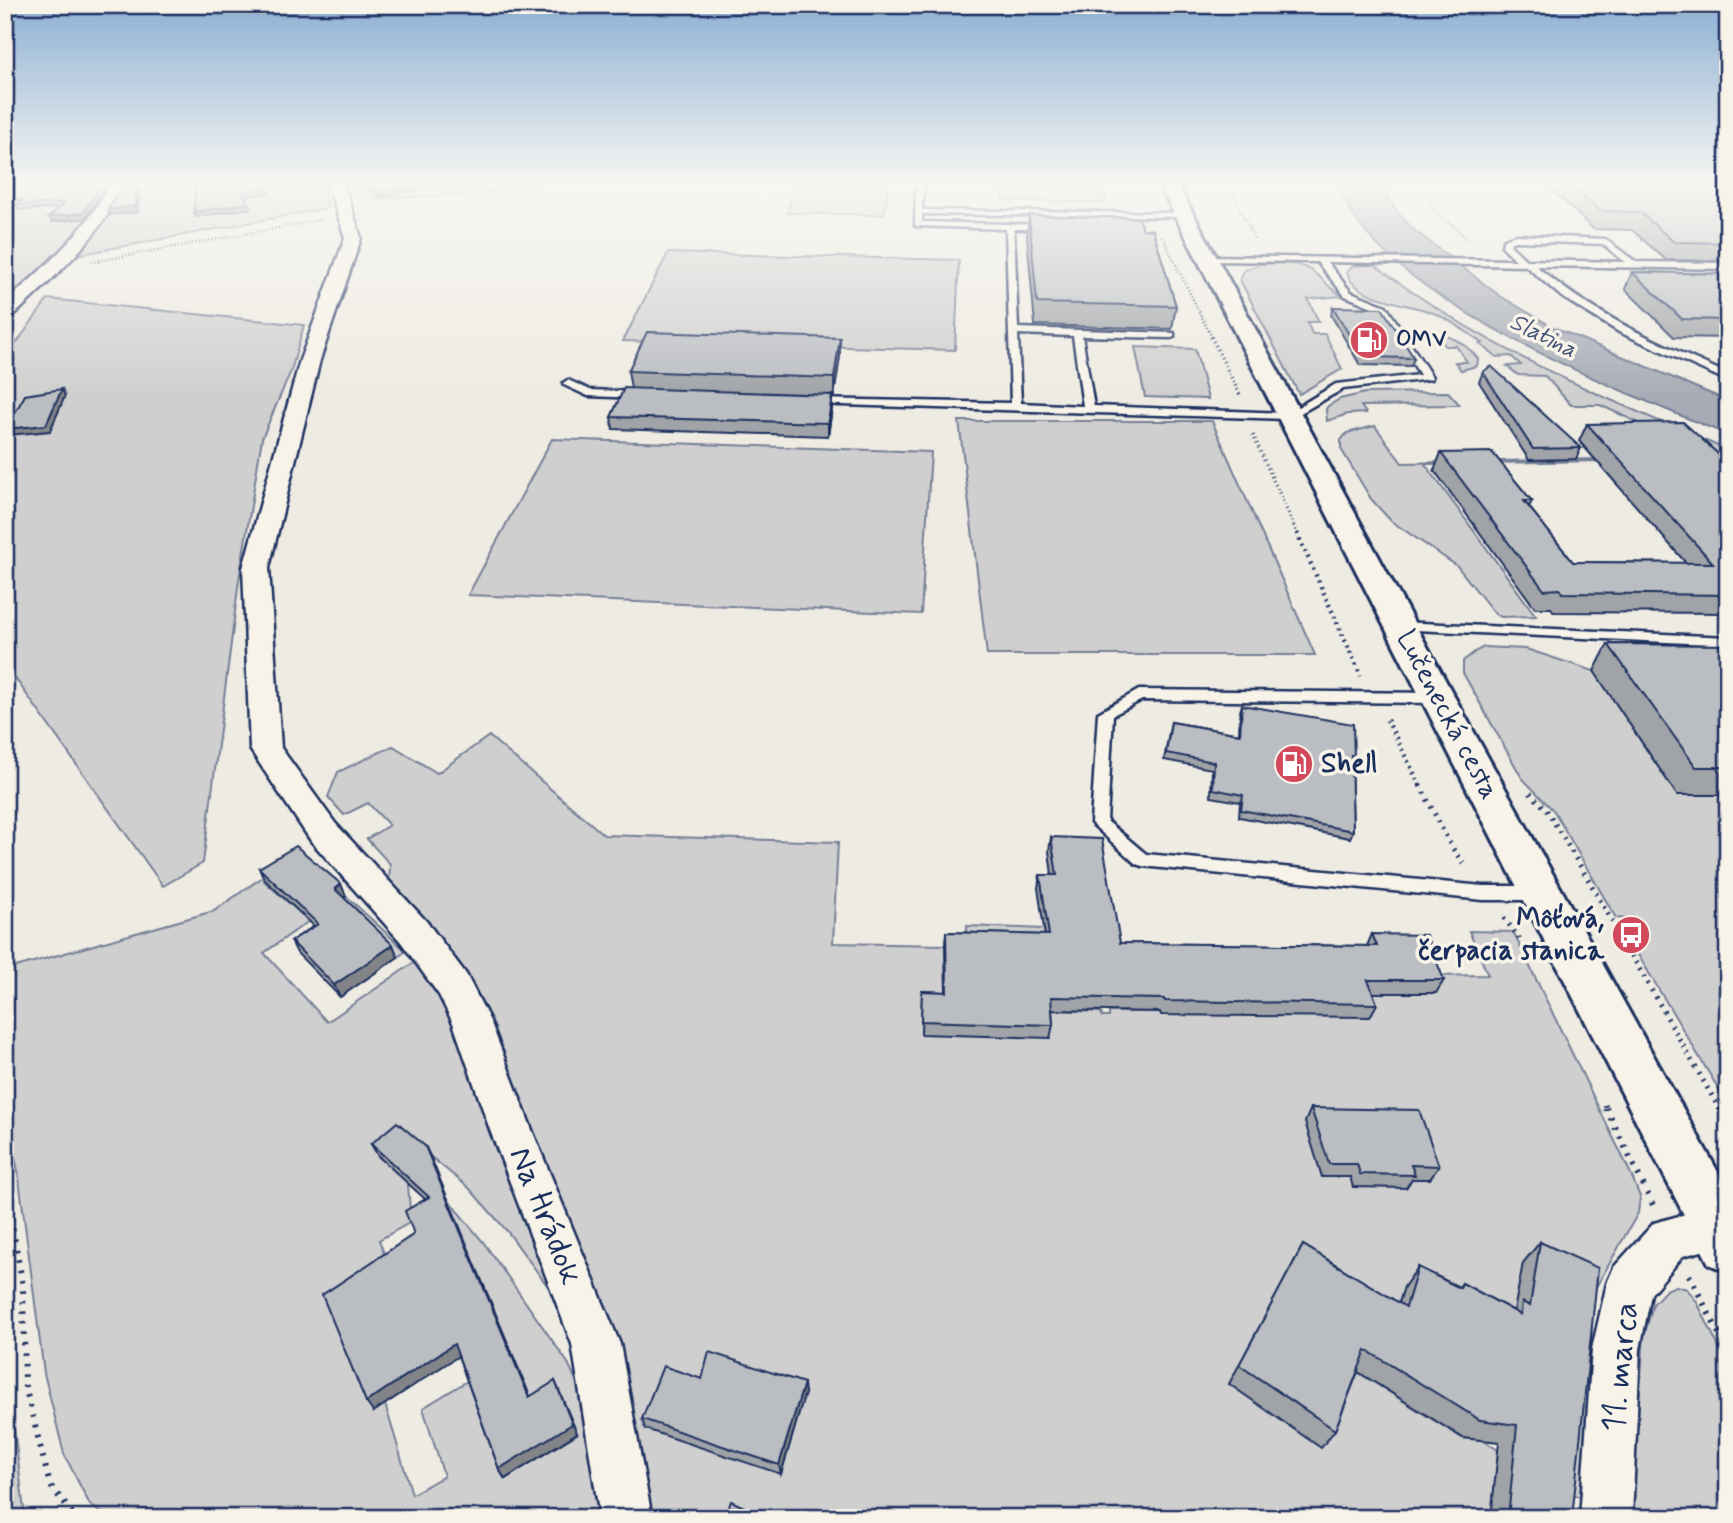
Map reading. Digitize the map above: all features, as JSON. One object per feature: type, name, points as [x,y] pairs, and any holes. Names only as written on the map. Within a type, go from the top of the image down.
[{"type":"main road","name":"Lučenecká cesta","points":[[1206,255],[1540,893],[1710,1232]]},
{"type":"street","points":[[5,313],[67,255]]},
{"type":"street","name":"Na Hrádok","points":[[347,255],[310,360],[256,568],[266,749],[323,832],[414,932],[453,985],[472,1023],[596,1345],[626,1518]]},
{"type":"street","name":"11. marca","points":[[1606,1518],[1616,1349],[1630,1283],[1710,1232]]},
{"type":"lane","points":[[1011,255],[1016,406]]},
{"type":"lane","points":[[1517,255],[1565,295],[1622,330],[1728,378]]},
{"type":"lane","points":[[1623,255],[1634,265]]},
{"type":"lane","points":[[1208,258],[1728,267]]},
{"type":"lane","points":[[805,401],[1290,416],[1340,386],[1427,377],[1383,308],[1348,294],[1320,260]]},
{"type":"lane","points":[[1013,331],[1171,335]]},
{"type":"lane","points":[[1077,333],[1089,409]]},
{"type":"lane","points":[[568,383],[588,393],[656,396]]},
{"type":"lane","points":[[1400,626],[1728,640]]},
{"type":"lane","points":[[1437,698],[1139,695],[1106,713],[1099,823],[1142,860],[1483,893],[1540,893]]},
{"type":"path","points":[[53,270],[133,255]]},
{"type":"path","points":[[1172,255],[1250,416],[1249,427],[1372,698],[1388,722],[1451,846],[1483,893],[1529,950]]},
{"type":"path","points":[[1506,255],[1526,263]]},
{"type":"path","points":[[1522,785],[1546,809],[1728,1124]]},
{"type":"path","points":[[1602,1100],[1710,1232],[1728,1351]]},
{"type":"path","points":[[5,1186],[23,1286],[25,1386],[50,1485],[75,1518]]},
{"type":"shaded area","points":[[5,255],[76,255],[55,259],[5,308]]},
{"type":"shaded area","points":[[667,255],[959,260],[955,350],[623,341]]},
{"type":"shaded area","points":[[1261,264],[1304,267],[1343,296],[1308,299],[1319,322],[1307,322],[1312,334],[1325,334],[1342,369],[1299,394],[1240,280],[1244,270]]},
{"type":"shaded area","points":[[1375,265],[1458,321],[1501,346],[1590,391],[1728,450],[1728,462],[1719,459],[1425,464],[1536,616],[1501,617],[1495,614],[1457,566],[1391,521],[1371,499],[1341,449],[1341,440],[1347,433],[1375,426],[1402,463],[1693,457],[1674,439],[1600,405],[1571,405],[1545,376],[1518,375],[1507,366],[1521,365],[1511,356],[1497,357],[1480,344],[1483,343],[1431,312],[1369,294],[1358,288],[1347,271],[1353,266]]},
{"type":"shaded area","points":[[48,299],[304,325],[291,371],[262,438],[239,580],[203,863],[163,886],[5,664],[5,359]]},
{"type":"shaded area","points":[[1438,335],[1455,339],[1465,346],[1478,359],[1477,366],[1461,370],[1455,362],[1467,362],[1456,346],[1445,346]]},
{"type":"shaded area","points":[[1135,347],[1195,349],[1208,399],[1145,397]]},
{"type":"shaded area","points":[[1448,392],[1460,405],[1361,406],[1366,413],[1348,414],[1327,421],[1328,406],[1340,399],[1365,393]]},
{"type":"shaded area","points":[[959,421],[1212,421],[1315,655],[987,655]]},
{"type":"shaded area","points":[[552,439],[931,452],[921,614],[468,595]]},
{"type":"shaded area","points":[[1484,647],[1526,649],[1594,671],[1677,795],[1728,795],[1728,1105],[1634,948],[1641,947],[1627,919],[1616,918],[1554,811],[1522,778],[1463,673],[1463,661]]},
{"type":"shaded area","points":[[489,736],[604,835],[838,842],[833,943],[945,945],[946,976],[967,946],[967,926],[1044,929],[1055,1010],[1101,1012],[1102,1017],[1109,1017],[1109,1012],[1160,1012],[1162,1015],[1361,988],[1382,993],[1436,993],[1430,976],[1488,975],[1469,931],[1513,932],[1640,1197],[1638,1213],[1591,1296],[1592,1353],[1580,1497],[1556,1487],[1404,1287],[1393,1323],[1353,1369],[1462,1438],[1482,1440],[1498,1450],[1491,1518],[648,1518],[612,1351],[389,884],[390,864],[367,839],[389,825],[368,803],[344,815],[328,797],[338,772],[393,746],[437,773]]},
{"type":"shaded area","points":[[297,853],[302,857],[264,881],[309,921],[264,953],[327,1022],[415,962],[423,961],[448,999],[552,1292],[507,1231],[469,1188],[404,1135],[411,1222],[379,1240],[389,1267],[385,1404],[412,1494],[444,1476],[423,1408],[469,1380],[505,1478],[577,1434],[559,1392],[534,1407],[449,1201],[484,1243],[568,1363],[588,1406],[601,1518],[109,1518],[90,1505],[64,1454],[44,1373],[18,1171],[5,1116],[5,970],[214,911]]},
{"type":"shaded area","points":[[346,896],[406,951],[398,957],[355,915],[324,935],[309,921]]},
{"type":"shaded area","points":[[1676,1286],[1687,1289],[1697,1302],[1728,1366],[1728,1518],[1630,1518],[1644,1337],[1653,1304],[1666,1290]]},
{"type":"shaded area","points":[[5,1355],[25,1518],[5,1518]]},
{"type":"water","name":"Slatina","points":[[1389,255],[1447,255],[1500,296],[1553,327],[1728,401],[1728,435],[1568,367],[1507,336],[1449,302]]},
{"type":"building","points":[[1033,255],[1161,255],[1176,306],[1037,303]]},
{"type":"building","points":[[1632,272],[1728,274],[1728,320],[1682,319]]},
{"type":"building","points":[[1333,307],[1382,308],[1414,358],[1362,357]]},
{"type":"building","points":[[647,332],[840,338],[834,378],[628,371]]},
{"type":"building","points":[[1491,366],[1581,448],[1533,449],[1483,372]]},
{"type":"building","points":[[624,388],[832,395],[828,423],[611,417]]},
{"type":"building","points":[[62,389],[46,425],[6,429],[25,395]]},
{"type":"building","points":[[1683,422],[1728,463],[1728,595],[1562,593],[1560,589],[1544,590],[1441,453],[1492,452],[1532,501],[1524,501],[1573,562],[1713,563],[1587,424]]},
{"type":"building","points":[[1608,644],[1728,645],[1728,767],[1696,767]]},
{"type":"building","points":[[1242,705],[1353,724],[1353,831],[1241,810],[1243,795],[1213,789],[1214,762],[1166,753],[1171,722],[1240,734]]},
{"type":"building","points":[[1051,837],[1102,839],[1120,943],[1377,946],[1372,934],[1426,935],[1444,980],[1368,980],[1377,1004],[1051,997],[1053,1025],[921,1021],[922,991],[947,992],[946,932],[1049,935],[1040,875],[1057,875]]},
{"type":"building","points":[[296,846],[341,884],[335,889],[393,945],[334,985],[291,941],[318,924],[259,868]]},
{"type":"building","points":[[1311,1108],[1419,1110],[1439,1166],[1411,1165],[1415,1175],[1360,1174],[1357,1164],[1329,1164]]},
{"type":"building","points":[[397,1122],[425,1146],[529,1397],[555,1381],[572,1424],[499,1469],[454,1344],[366,1402],[322,1295],[414,1234],[405,1211],[429,1197],[371,1144]]},
{"type":"building","points":[[1540,1242],[1598,1268],[1572,1518],[1508,1518],[1517,1425],[1480,1420],[1366,1350],[1335,1430],[1239,1365],[1303,1245],[1406,1307],[1418,1267],[1460,1288],[1462,1283],[1521,1315],[1522,1302],[1530,1306]]},
{"type":"building","points":[[709,1352],[804,1383],[779,1465],[642,1419],[663,1366],[702,1379]]},
{"type":"building","points":[[731,1501],[768,1518],[725,1518]]},
{"type":"place","name":"OMV","points":[[1369,340]]},
{"type":"place","name":"Shell","points":[[1294,764]]},
{"type":"place","name":"Môťová, čerpacia stanica","points":[[1631,935]]}]
